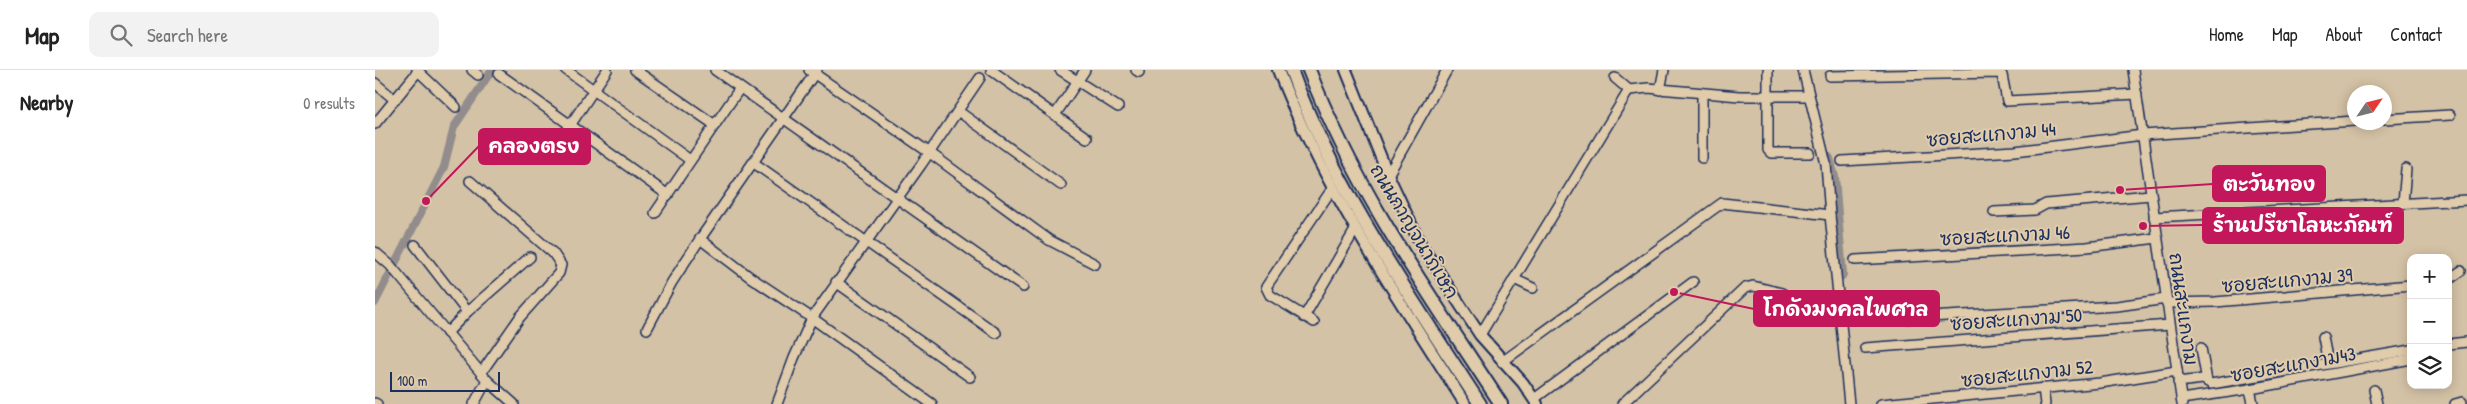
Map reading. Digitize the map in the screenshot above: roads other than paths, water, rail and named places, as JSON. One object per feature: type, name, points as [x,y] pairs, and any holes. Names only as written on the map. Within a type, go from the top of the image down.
[{"type":"highway","name":"ถนนกาญจนาภิเษก","points":[[1291,70],[1325,145],[1367,226],[1480,404]]},
{"type":"highway","name":"ถนนกาญจนาภิเษก","points":[[1309,70],[1339,137],[1381,216],[1501,404]]},
{"type":"main road","points":[[1279,70],[1302,128],[1332,189],[1355,230],[1465,404]]},
{"type":"main road","points":[[1346,70],[1388,175],[1421,245],[1480,335],[1502,362],[1523,383],[1536,402]]},
{"type":"street","points":[[375,124],[418,70],[457,107]]},
{"type":"street","points":[[567,70],[689,160]]},
{"type":"street","points":[[557,145],[607,70]]},
{"type":"street","points":[[635,70],[715,125]]},
{"type":"street","points":[[715,70],[1023,287]]},
{"type":"street","points":[[991,70],[1087,138]]},
{"type":"street","points":[[1060,70],[1119,107]]},
{"type":"street","points":[[1055,116],[1085,70]]},
{"type":"street","points":[[1388,175],[1447,70]]},
{"type":"street","points":[[1660,90],[1664,70]]},
{"type":"street","points":[[1769,70],[1769,150],[1771,153],[1810,154]]},
{"type":"street","points":[[1803,70],[1826,164],[1849,404]]},
{"type":"street","name":"ถนนสะแกงาม","points":[[2133,70],[2181,402]]},
{"type":"street","points":[[647,329],[672,282],[702,235],[784,120],[813,71],[1049,240],[1095,264]]},
{"type":"street","points":[[1830,76],[1999,73],[2002,75],[2007,101],[2137,94]]},
{"type":"street","points":[[499,74],[668,195]]},
{"type":"street","points":[[777,404],[794,358],[812,318],[835,282],[930,153],[980,78]]},
{"type":"street","points":[[1615,78],[1629,90],[1648,88],[1769,97],[1808,96]]},
{"type":"street","points":[[375,83],[395,100]]},
{"type":"street","points":[[655,214],[689,160],[740,88]]},
{"type":"street","points":[[1480,335],[1629,90]]},
{"type":"street","points":[[1702,93],[1702,158]]},
{"type":"street","points":[[958,111],[1061,185]]},
{"type":"street","points":[[2392,119],[2450,115]]},
{"type":"street","name":"ซอยสะแกงาม 44","points":[[1842,161],[2015,151],[2143,135],[2347,122]]},
{"type":"street","points":[[754,163],[996,333]]},
{"type":"street","points":[[2403,203],[2406,169]]},
{"type":"street","points":[[469,181],[553,254],[561,265],[559,273],[520,317],[484,376],[474,404]]},
{"type":"street","points":[[1315,322],[1270,295],[1266,287],[1332,189]]},
{"type":"street","points":[[1994,212],[2035,210],[2046,204],[2151,195]]},
{"type":"street","points":[[2154,217],[2467,200]]},
{"type":"street","points":[[1502,362],[1722,203],[1830,215]]},
{"type":"street","points":[[1304,317],[1355,230]]},
{"type":"street","points":[[702,235],[751,277],[932,404]]},
{"type":"street","name":"ซอยสะแกงาม 46","points":[[1855,260],[2087,247],[2157,238]]},
{"type":"street","points":[[415,245],[467,312]]},
{"type":"street","points":[[375,252],[390,265],[484,376],[514,404]]},
{"type":"street","points":[[447,333],[467,312],[530,257]]},
{"type":"street","points":[[2452,277],[2461,271]]},
{"type":"street","points":[[1514,278],[1533,288]]},
{"type":"street","points":[[835,282],[970,377]]},
{"type":"street","points":[[1536,402],[1693,282]]},
{"type":"street","name":"ซอยสะแกงาม 39","points":[[1879,320],[2117,306],[2166,301],[2215,302],[2407,285]]},
{"type":"street","points":[[1622,404],[1745,288],[1753,286],[1782,293]]},
{"type":"street","name":"ซอยสะแกงาม 50","points":[[1865,348],[1941,340],[2170,325]]},
{"type":"street","points":[[2323,337],[2327,362]]},
{"type":"street","points":[[2452,344],[2467,342]]},
{"type":"street","points":[[2201,348],[2207,382]]},
{"type":"street","points":[[2178,382],[2203,379],[2211,384],[2327,362],[2407,351]]},
{"type":"street","name":"ซอยสะแกงาม43","points":[[2181,402],[2407,360]]},
{"type":"street","name":"ซอยสะแกงาม 52","points":[[1881,404],[1956,400],[2043,388],[2100,383],[2177,371]]},
{"type":"street","points":[[2043,388],[2045,404]]},
{"type":"street","points":[[2250,389],[2253,403]]},
{"type":"street","points":[[2374,390],[2377,404]]},
{"type":"waterway","points":[[375,303],[444,167],[454,127],[492,70]]},
{"type":"waterway","points":[[1827,159],[1832,177],[1840,274]]},
{"type":"place","name":"ตะวันทอง","points":[[2120,190]]},
{"type":"place","name":"คลองตรง","points":[[426,201]]},
{"type":"place","name":"ร้านปรีชาโลหะภัณฑ์","points":[[2143,226]]},
{"type":"place","name":"โกดังมงคลไพศาล","points":[[1674,292]]}]
